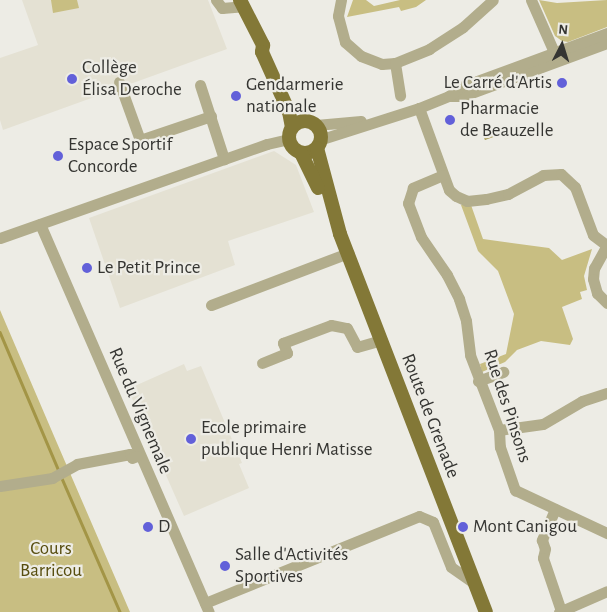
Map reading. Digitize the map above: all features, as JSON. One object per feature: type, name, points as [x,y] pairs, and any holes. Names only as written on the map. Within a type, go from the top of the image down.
[{"type":"main road","points":[[244,4],[263,45],[269,49],[296,110],[311,123],[291,134],[289,112],[262,52],[263,45]]},
{"type":"main road","name":"Route de Grenade","points":[[311,123],[320,144],[320,167],[340,225],[340,234],[470,581],[486,612]]},
{"type":"main road","name":"Route de Grenade","points":[[291,134],[292,147],[301,153],[309,166],[332,227],[340,234]]},
{"type":"main road","points":[[301,153],[320,144]]},
{"type":"street","points":[[216,0],[222,8],[244,4]]},
{"type":"street","points":[[341,0],[338,16],[346,42],[371,62],[395,63],[446,39],[493,0]]},
{"type":"street","points":[[531,0],[555,53]]},
{"type":"street","points":[[320,144],[367,123],[418,108],[449,96],[463,96],[555,53],[607,33]]},
{"type":"street","points":[[555,53],[607,43]]},
{"type":"street","points":[[395,63],[400,96]]},
{"type":"street","points":[[120,82],[140,140],[210,116]]},
{"type":"street","points":[[200,85],[224,159]]},
{"type":"street","points":[[418,108],[449,190],[467,201],[508,194],[544,175],[561,174],[575,187],[593,235],[606,245],[594,268],[593,279],[597,293],[607,303]]},
{"type":"street","points":[[311,123],[357,120],[367,123]]},
{"type":"street","points":[[0,238],[291,134]]},
{"type":"street","name":"Rue des Pinsons","points":[[443,175],[413,188],[408,203],[421,237],[447,275],[459,299],[478,381],[499,430],[500,447],[515,490],[607,533]]},
{"type":"street","name":"Rue du Vignemale","points":[[40,224],[207,607]]},
{"type":"street","points":[[211,305],[348,253]]},
{"type":"street","points":[[262,363],[287,354],[283,343],[331,325],[347,328],[357,347],[381,340]]},
{"type":"street","points":[[478,381],[502,372]]},
{"type":"street","points":[[499,430],[543,424],[582,401],[607,394]]},
{"type":"street","points":[[0,486],[52,478],[65,473],[78,464],[130,454],[132,458],[144,454]]},
{"type":"street","points":[[555,509],[542,540],[545,551],[543,558],[560,612],[607,591]]},
{"type":"street","points":[[207,607],[419,516],[432,522],[451,567],[470,581]]},
{"type":"shaded area","name":"Collège Élisa Deroche","points":[[22,0],[208,0],[227,49],[3,130],[0,120],[0,58],[38,45]]},
{"type":"shaded area","points":[[493,128],[497,129],[496,136],[485,140],[482,134]]},
{"type":"shaded area","points":[[274,151],[296,165],[314,212],[228,241],[235,265],[120,308],[89,218]]},
{"type":"shaded area","name":"Ecole primaire publique Henri Matisse","points":[[184,364],[187,371],[201,366],[242,463],[239,464],[249,488],[184,516],[128,389]]},
{"type":"green space","points":[[51,0],[77,0],[79,8],[53,13]]},
{"type":"green space","points":[[353,0],[366,0],[374,6],[400,0],[426,0],[416,7],[401,11],[399,7],[347,17]]},
{"type":"green space","points":[[539,0],[557,3],[607,0],[607,27],[568,42],[562,41],[555,36]]},
{"type":"green space","points":[[461,205],[471,205],[483,239],[549,248],[562,260],[592,249],[584,276],[587,290],[580,292],[582,299],[562,307],[573,339],[570,345],[541,341],[517,350],[505,362],[482,372],[480,364],[506,354],[514,314],[498,271],[478,251]]},
{"type":"green space","name":"Cours Barricou","points":[[0,310],[57,443],[130,612],[0,612]]},
{"type":"waterway","points":[[0,332],[59,471]]},
{"type":"waterway","points":[[61,476],[120,612]]},
{"type":"place","name":"Collège Élisa Deroche","points":[[72,79]]},
{"type":"place","name":"Le Carré d'Artis","points":[[562,83]]},
{"type":"place","name":"Gendarmerie nationale","points":[[236,96]]},
{"type":"place","name":"Pharmacie de Beauzelle","points":[[450,120]]},
{"type":"place","name":"Espace Sportif Concorde","points":[[58,156]]},
{"type":"place","name":"Le Petit Prince","points":[[87,268]]},
{"type":"place","name":"Ecole primaire publique Henri Matisse","points":[[191,439]]},
{"type":"place","name":"D","points":[[148,527]]},
{"type":"place","name":"Mont Canigou","points":[[463,527]]},
{"type":"place","name":"Salle d'Activités Sportives","points":[[225,566]]}]
